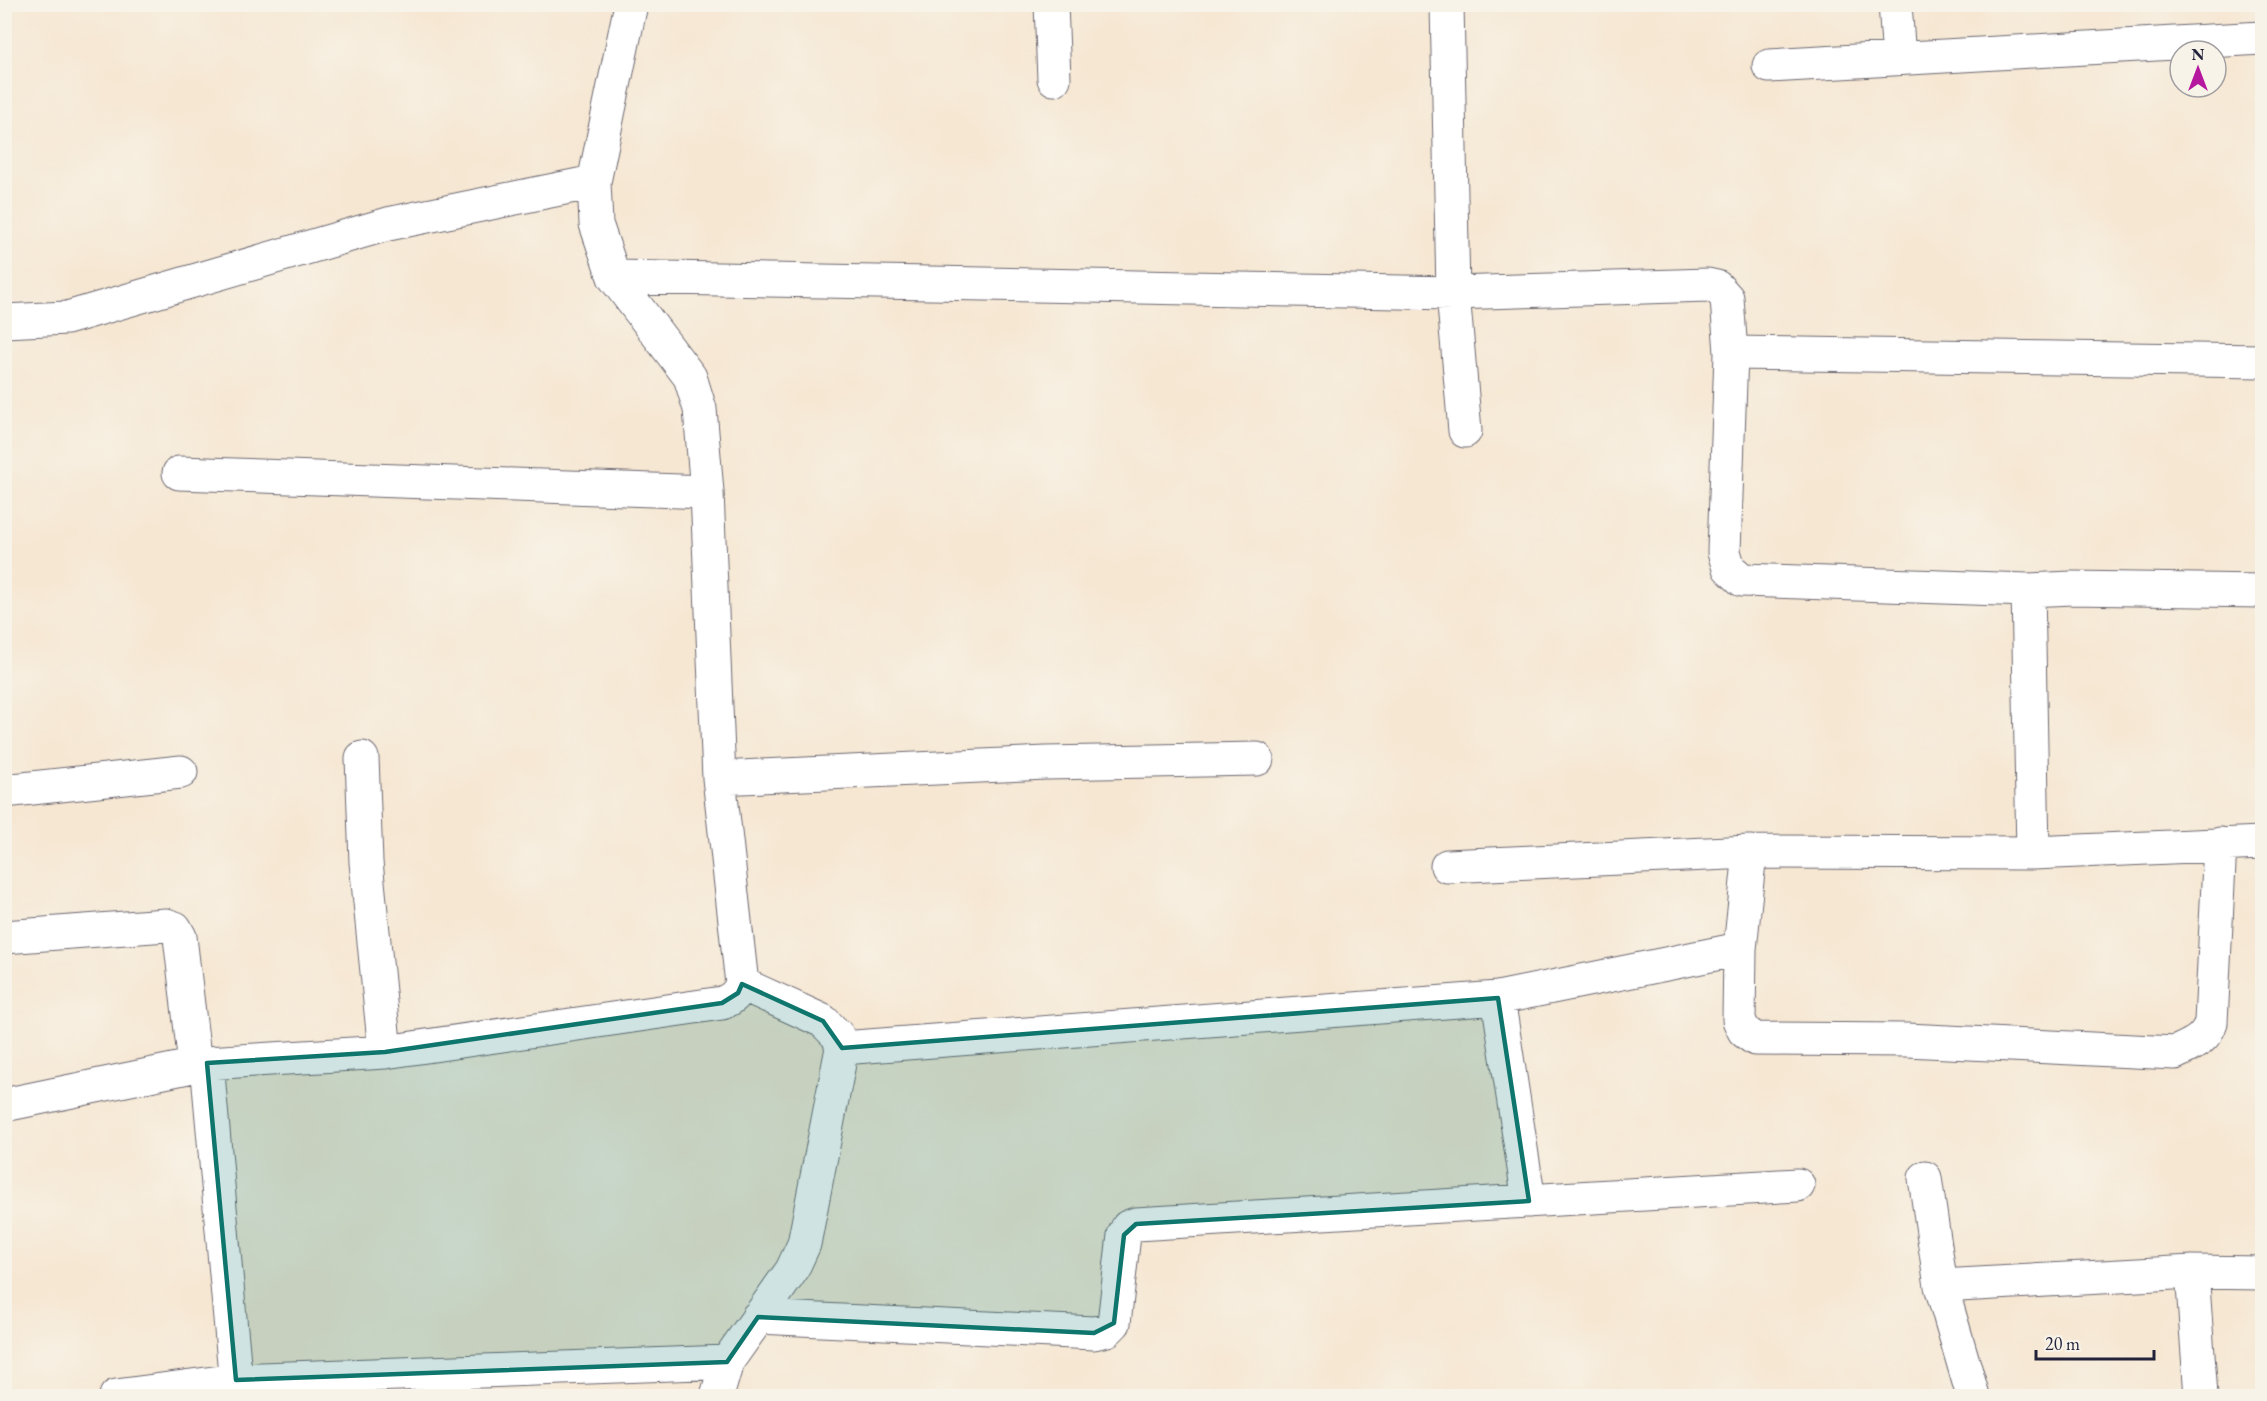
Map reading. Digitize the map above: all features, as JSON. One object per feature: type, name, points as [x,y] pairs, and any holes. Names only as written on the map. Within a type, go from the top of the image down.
[{"type":"street","points":[[4,1105],[201,1064],[385,1052],[722,1003],[732,999],[738,993],[742,984],[719,778],[700,409],[690,377],[614,277],[596,224],[594,182],[631,4]]},
{"type":"street","points":[[1051,4],[1054,79]]},
{"type":"street","points":[[1447,4],[1453,293],[1465,431]]},
{"type":"street","points":[[1895,4],[1899,58]]},
{"type":"street","points":[[1769,66],[2262,38]]},
{"type":"street","points":[[4,321],[67,318],[388,224],[594,182]]},
{"type":"street","points":[[614,277],[1453,293],[1708,285],[1717,287],[1726,298],[1731,353],[1724,552],[1729,568],[1742,580],[2028,590],[2072,588],[2261,591]]},
{"type":"street","points":[[1731,353],[2262,361]]},
{"type":"street","points":[[178,473],[706,492]]},
{"type":"street","points":[[2028,590],[2033,853]]},
{"type":"street","points":[[362,758],[366,862],[385,1052]]},
{"type":"street","points":[[719,778],[1046,764],[1257,759]]},
{"type":"street","points":[[4,791],[181,772]]},
{"type":"street","points":[[1447,866],[1750,852],[2033,853],[2262,843]]},
{"type":"street","points":[[1750,852],[1740,949],[1739,1020],[1744,1031],[1755,1039],[1907,1040],[2175,1053],[2196,1042],[2207,1033],[2211,1022],[2220,844]]},
{"type":"street","points":[[4,937],[166,925],[175,928],[180,937],[201,1064],[237,1388]]},
{"type":"street","points":[[842,1048],[1498,998],[1740,949]]},
{"type":"street","points":[[717,1396],[727,1362],[792,1270],[804,1244],[842,1048],[838,1036],[823,1021],[742,984]]},
{"type":"street","points":[[1498,998],[1529,1201]]},
{"type":"street","points":[[1925,1178],[1941,1286],[1972,1396]]},
{"type":"street","points":[[758,1317],[1094,1333],[1107,1330],[1114,1323],[1124,1235],[1128,1227],[1136,1224],[1798,1185]]},
{"type":"street","points":[[1941,1286],[2192,1272],[2262,1273]]},
{"type":"street","points":[[2192,1272],[2201,1396]]},
{"type":"street","points":[[116,1396],[727,1362]]},
{"type":"highlighted area","points":[[742,984],[823,1021],[842,1048],[1498,998],[1529,1201],[1136,1224],[1124,1235],[1114,1323],[1094,1333],[758,1317],[727,1362],[236,1380],[207,1063],[385,1052],[722,1003],[738,993]]}]
